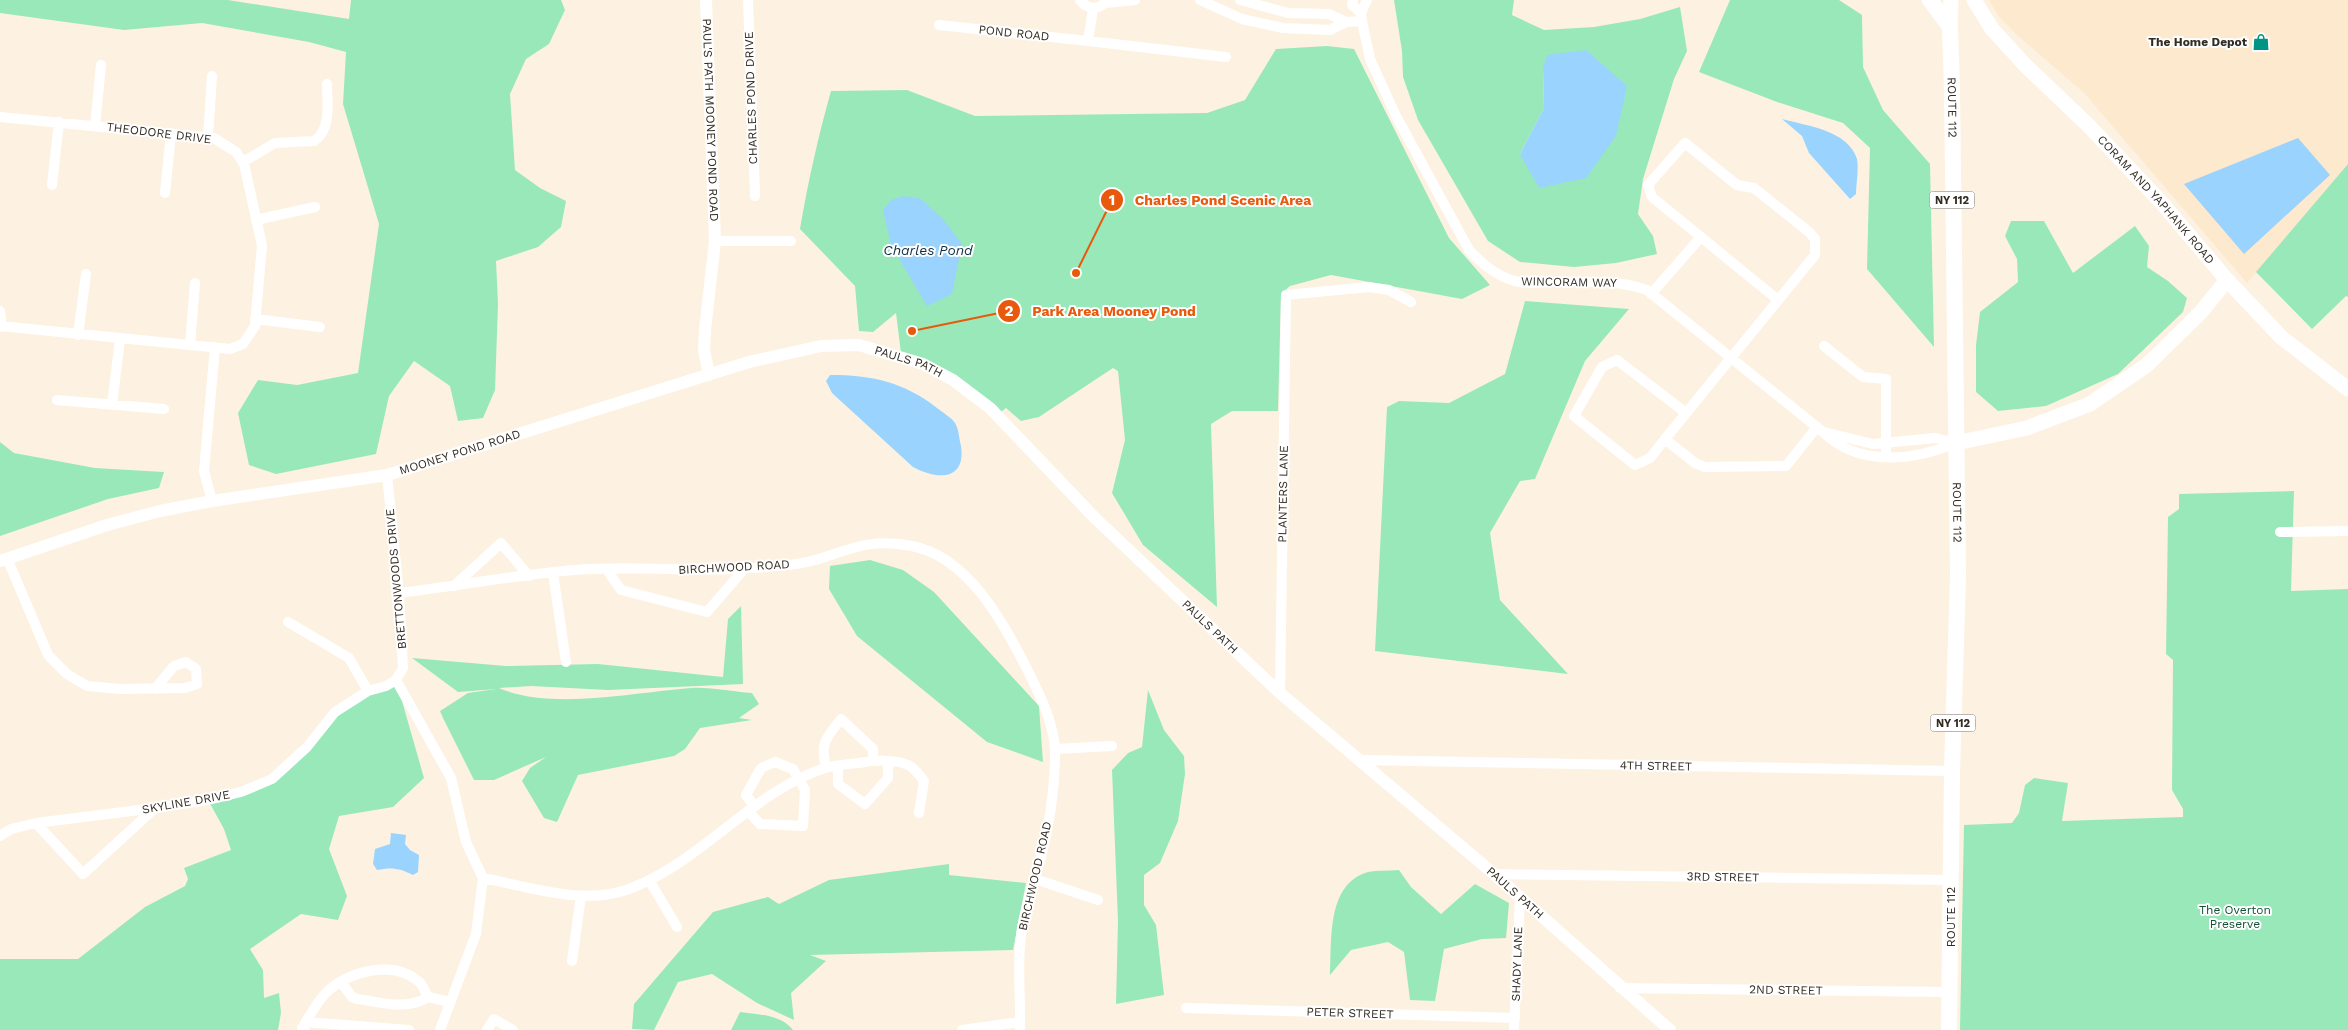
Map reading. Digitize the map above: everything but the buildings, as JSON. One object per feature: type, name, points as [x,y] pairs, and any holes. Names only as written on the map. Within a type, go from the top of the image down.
[{"type":"main road","points":[[1930,0],[1950,27]]},
{"type":"main road","points":[[1950,0],[1950,27]]},
{"type":"main road","name":"CORAM AND YAPHANK ROAD","points":[[1974,0],[1992,28],[2025,66],[2115,154],[2160,202],[2227,280],[2282,338],[2348,389]]},
{"type":"main road","name":"ROUTE 112","points":[[1949,1030],[1951,992],[1952,771],[1958,576],[1950,27]]},
{"type":"main road","points":[[1956,443],[2028,428],[2090,404],[2147,364],[2201,312],[2227,280]]},
{"type":"street","name":"PAUL'S PATH MOONEY POND ROAD","points":[[706,0],[714,241]]},
{"type":"street","name":"CHARLES POND DRIVE","points":[[748,0],[755,196]]},
{"type":"street","points":[[1080,0],[1086,7],[1092,9],[1107,1],[1135,0]]},
{"type":"street","points":[[1200,0],[1242,19],[1283,28],[1330,30],[1361,17],[1367,0]]},
{"type":"street","points":[[1240,0],[1288,13],[1329,14],[1346,22]]},
{"type":"street","name":"WINCORAM WAY","points":[[1353,0],[1352,6],[1361,17],[1370,59],[1396,116],[1469,250],[1478,261],[1502,277],[1520,282],[1629,284],[1651,294],[1820,429],[1835,444],[1854,453],[1886,457],[1936,452],[1956,443]]},
{"type":"street","points":[[1088,41],[1092,9]]},
{"type":"street","name":"POND ROAD","points":[[939,25],[1226,57]]},
{"type":"street","points":[[95,126],[101,65]]},
{"type":"street","points":[[208,137],[212,76]]},
{"type":"street","points":[[0,310],[1,326],[215,348],[230,349],[243,344],[251,334],[255,319],[262,253],[243,162],[275,143],[314,141],[318,138],[326,127],[327,84]]},
{"type":"street","name":"THEODORE DRIVE","points":[[0,117],[208,137],[236,152],[243,162]]},
{"type":"street","points":[[52,184],[59,122]]},
{"type":"street","points":[[165,193],[172,133]]},
{"type":"street","points":[[1686,413],[1617,360],[1602,367],[1574,416],[1635,465],[1650,458],[1815,255],[1815,239],[1809,232],[1754,188],[1737,186],[1685,143],[1648,185],[1652,197],[1778,300]]},
{"type":"street","points":[[256,220],[315,206]]},
{"type":"street","points":[[1651,294],[1701,237]]},
{"type":"street","points":[[710,375],[704,350],[714,241],[791,242]]},
{"type":"street","points":[[78,335],[86,274]]},
{"type":"street","points":[[190,345],[195,283]]},
{"type":"street","name":"PLANTERS LANE","points":[[1280,693],[1286,295],[1368,287],[1388,290],[1411,302]]},
{"type":"street","points":[[255,319],[320,327]]},
{"type":"street","points":[[112,404],[120,339]]},
{"type":"street","name":"PAULS PATH","points":[[710,375],[749,362],[821,346],[859,345],[923,364],[954,380],[990,408],[1095,518],[1280,693],[1494,874],[1620,988],[1670,1030]]},
{"type":"street","points":[[1824,346],[1863,377],[1886,379],[1886,457]]},
{"type":"street","points":[[212,500],[204,471],[215,348]]},
{"type":"street","name":"MOONEY POND ROAD","points":[[4,560],[106,525],[160,510],[212,500],[387,475],[710,375]]},
{"type":"street","points":[[57,400],[164,409]]},
{"type":"street","points":[[1665,439],[1695,463],[1705,467],[1786,466],[1820,429]]},
{"type":"street","name":"WINCORAM WAY","points":[[1820,429],[1873,444],[1935,438],[1956,443]]},
{"type":"street","name":"BRETTONWOODS DRIVE","points":[[387,475],[399,593],[403,668],[396,680]]},
{"type":"street","points":[[2280,532],[2348,531]]},
{"type":"street","name":"BIRCHWOOD ROAD","points":[[399,593],[553,573],[607,570],[746,568],[816,560],[855,546],[884,542],[914,546],[939,557],[962,573],[988,601],[1010,634],[1042,698],[1055,749],[1050,806],[1035,879],[1022,925],[1020,1026]]},
{"type":"street","points":[[454,586],[501,543],[530,576]]},
{"type":"street","points":[[4,560],[48,655],[66,674],[87,686],[120,689],[155,689]]},
{"type":"street","points":[[607,570],[621,590],[707,612],[746,568]]},
{"type":"street","points":[[553,573],[566,662]]},
{"type":"street","points":[[288,622],[349,658],[368,691],[386,686],[396,680],[451,778],[466,842],[483,878],[476,934],[440,1030]]},
{"type":"street","name":"SKYLINE DRIVE","points":[[0,836],[11,829],[36,823],[155,808],[233,794],[272,779],[307,747],[335,712],[368,691]]},
{"type":"street","points":[[826,768],[823,754],[825,739],[841,719],[873,749],[873,761]]},
{"type":"street","points":[[1055,749],[1112,746]]},
{"type":"street","name":"4TH STREET","points":[[1360,760],[1952,771]]},
{"type":"street","points":[[483,878],[581,896],[594,897],[610,894],[649,880],[682,862],[751,809],[800,780],[826,768],[838,766],[873,761],[909,765],[924,781],[919,813]]},
{"type":"street","points":[[775,762],[793,769],[805,790],[803,826],[760,824],[751,809],[746,795],[761,768],[775,762]]},
{"type":"street","points":[[838,766],[838,784],[866,804],[888,778],[888,762]]},
{"type":"street","points":[[36,823],[83,874],[155,808]]},
{"type":"street","name":"3RD STREET","points":[[1494,874],[1951,880]]},
{"type":"street","points":[[1035,879],[1098,900]]},
{"type":"street","points":[[649,880],[677,928]]},
{"type":"street","points":[[572,961],[581,896]]},
{"type":"street","name":"SHADY LANE","points":[[1514,1030],[1520,897]]},
{"type":"street","points":[[306,1026],[328,991],[357,974],[370,970],[398,972],[420,982],[428,996],[450,1002]]},
{"type":"street","points":[[341,982],[352,997],[357,999],[408,1005],[419,1003],[428,996]]},
{"type":"street","name":"2ND STREET","points":[[1620,988],[1951,992]]},
{"type":"street","name":"PETER STREET","points":[[1186,1008],[1515,1018]]},
{"type":"street","points":[[487,1030],[494,1019],[513,1030]]},
{"type":"street","points":[[306,1026],[409,1028],[409,1030]]},
{"type":"street","points":[[962,1030],[1020,1026]]},
{"type":"shaded area","points":[[1989,0],[2348,0],[2348,164],[2247,283],[2084,93],[2018,36],[1999,17]]},
{"type":"green space","points":[[0,0],[228,0],[349,19],[351,0],[561,0],[565,10],[549,44],[526,59],[510,94],[515,170],[540,188],[566,201],[561,227],[538,247],[496,261],[498,304],[495,390],[483,418],[458,421],[450,386],[414,361],[389,396],[376,454],[276,474],[249,465],[238,413],[258,380],[297,385],[358,373],[379,224],[343,104],[346,52],[309,42],[202,23],[124,30],[0,13]]},
{"type":"green space","points":[[1394,0],[1514,0],[1512,15],[1544,30],[1594,27],[1640,19],[1680,7],[1687,51],[1674,79],[1643,179],[1638,214],[1653,236],[1657,254],[1616,263],[1574,267],[1520,262],[1488,241],[1418,120],[1403,77],[1402,51]],"holes":[[[1543,68],[1586,178],[1520,154],[1544,108]]]},
{"type":"green space","points":[[1730,0],[1839,0],[1862,15],[1863,67],[1883,110],[1930,164],[1934,347],[1867,269],[1870,148],[1843,123],[1777,102],[1699,72]]},
{"type":"green space","points":[[1327,46],[1354,49],[1449,238],[1490,285],[1462,299],[1331,275],[1290,286],[1281,294],[1278,411],[1232,411],[1211,424],[1217,607],[1143,545],[1112,493],[1125,440],[1118,371],[1113,368],[1039,417],[1021,421],[1006,408],[997,415],[901,353],[896,313],[873,332],[859,331],[855,286],[800,229],[806,194],[831,91],[907,90],[975,116],[1207,113],[1245,100],[1276,49]]},
{"type":"green space","points":[[2348,164],[2348,297],[2346,296],[2312,329],[2256,272]]},
{"type":"green space","points":[[2011,221],[2044,221],[2073,273],[2135,226],[2149,246],[2147,267],[2168,281],[2187,298],[2183,312],[2118,374],[2046,406],[1998,411],[1976,392],[1976,345],[1980,312],[2018,282],[2017,259],[2005,236]]},
{"type":"green space","points":[[1525,301],[1629,309],[1585,361],[1535,479],[1520,481],[1490,533],[1500,600],[1568,674],[1375,651],[1387,407],[1399,401],[1449,403],[1505,374]]},
{"type":"green space","points":[[0,442],[14,453],[95,468],[164,472],[159,488],[108,499],[0,536]]},
{"type":"green space","name":"The Overton Preserve","points":[[2294,491],[2291,591],[2348,589],[2348,1030],[1960,1030],[1964,825],[2012,823],[2019,813],[2025,785],[2034,778],[2068,783],[2062,821],[2183,817],[2183,809],[2172,790],[2173,660],[2166,654],[2168,517],[2179,509],[2179,494]]},
{"type":"green space","points":[[870,560],[903,570],[934,592],[1039,706],[1043,762],[987,742],[857,636],[829,589],[830,566]]},
{"type":"green space","points":[[741,606],[743,684],[608,690],[531,686],[499,688],[520,695],[568,699],[707,688],[752,693],[759,704],[739,718],[752,720],[700,728],[685,749],[674,756],[578,775],[557,822],[544,818],[522,781],[530,768],[546,757],[494,780],[474,780],[443,718],[440,711],[468,693],[496,689],[458,692],[412,658],[506,666],[598,664],[723,677],[728,619]]},
{"type":"green space","points":[[396,680],[424,778],[393,807],[339,816],[329,849],[347,896],[338,920],[301,914],[250,949],[263,970],[264,998],[279,993],[281,1013],[278,1030],[0,1030],[0,959],[78,959],[145,907],[185,886],[188,879],[184,868],[231,850],[224,829],[208,800],[272,779],[335,712]]},
{"type":"green space","points":[[1148,690],[1164,730],[1184,756],[1185,774],[1178,821],[1160,863],[1144,875],[1144,905],[1156,925],[1164,995],[1116,1004],[1118,921],[1112,770],[1128,753],[1142,747]]},
{"type":"green space","points":[[949,864],[949,875],[1026,883],[1013,950],[810,955],[826,961],[791,993],[794,1020],[757,1003],[712,974],[678,982],[654,1030],[632,1029],[634,1004],[713,912],[768,897],[779,904],[829,880]]},
{"type":"green space","points":[[1399,870],[1411,887],[1441,914],[1475,884],[1509,903],[1506,938],[1482,939],[1444,949],[1435,1001],[1410,1000],[1404,952],[1388,942],[1351,950],[1330,975],[1334,915],[1338,901],[1345,888],[1354,878],[1368,872]]},
{"type":"green space","points":[[740,1012],[776,1018],[793,1030],[731,1030]]},
{"type":"water","points":[[1586,50],[1627,86],[1616,136],[1586,178],[1539,188],[1520,154],[1544,108],[1543,68],[1547,55]]},
{"type":"water","points":[[1782,119],[1836,135],[1852,149],[1857,159],[1856,194],[1850,199],[1809,153],[1802,136]]},
{"type":"water","points":[[2298,138],[2330,175],[2244,254],[2184,184]]},
{"type":"water","name":"Charles Pond","points":[[905,196],[921,199],[943,219],[962,244],[952,294],[927,306],[891,245],[883,210],[891,200]]},
{"type":"water","points":[[830,375],[845,375],[887,382],[900,386],[925,399],[949,417],[956,425],[961,446],[959,466],[948,474],[940,475],[931,474],[913,467],[832,393],[826,381]]},
{"type":"water","points":[[391,833],[406,835],[405,844],[410,850],[419,855],[418,872],[413,875],[395,869],[377,870],[373,864],[375,849],[390,844]]},
{"type":"place","name":"The Home Depot","points":[[2261,42]]},
{"type":"place","name":"Charles Pond Scenic Area","points":[[1076,273]]},
{"type":"place","name":"Park Area Mooney Pond","points":[[912,331]]}]
